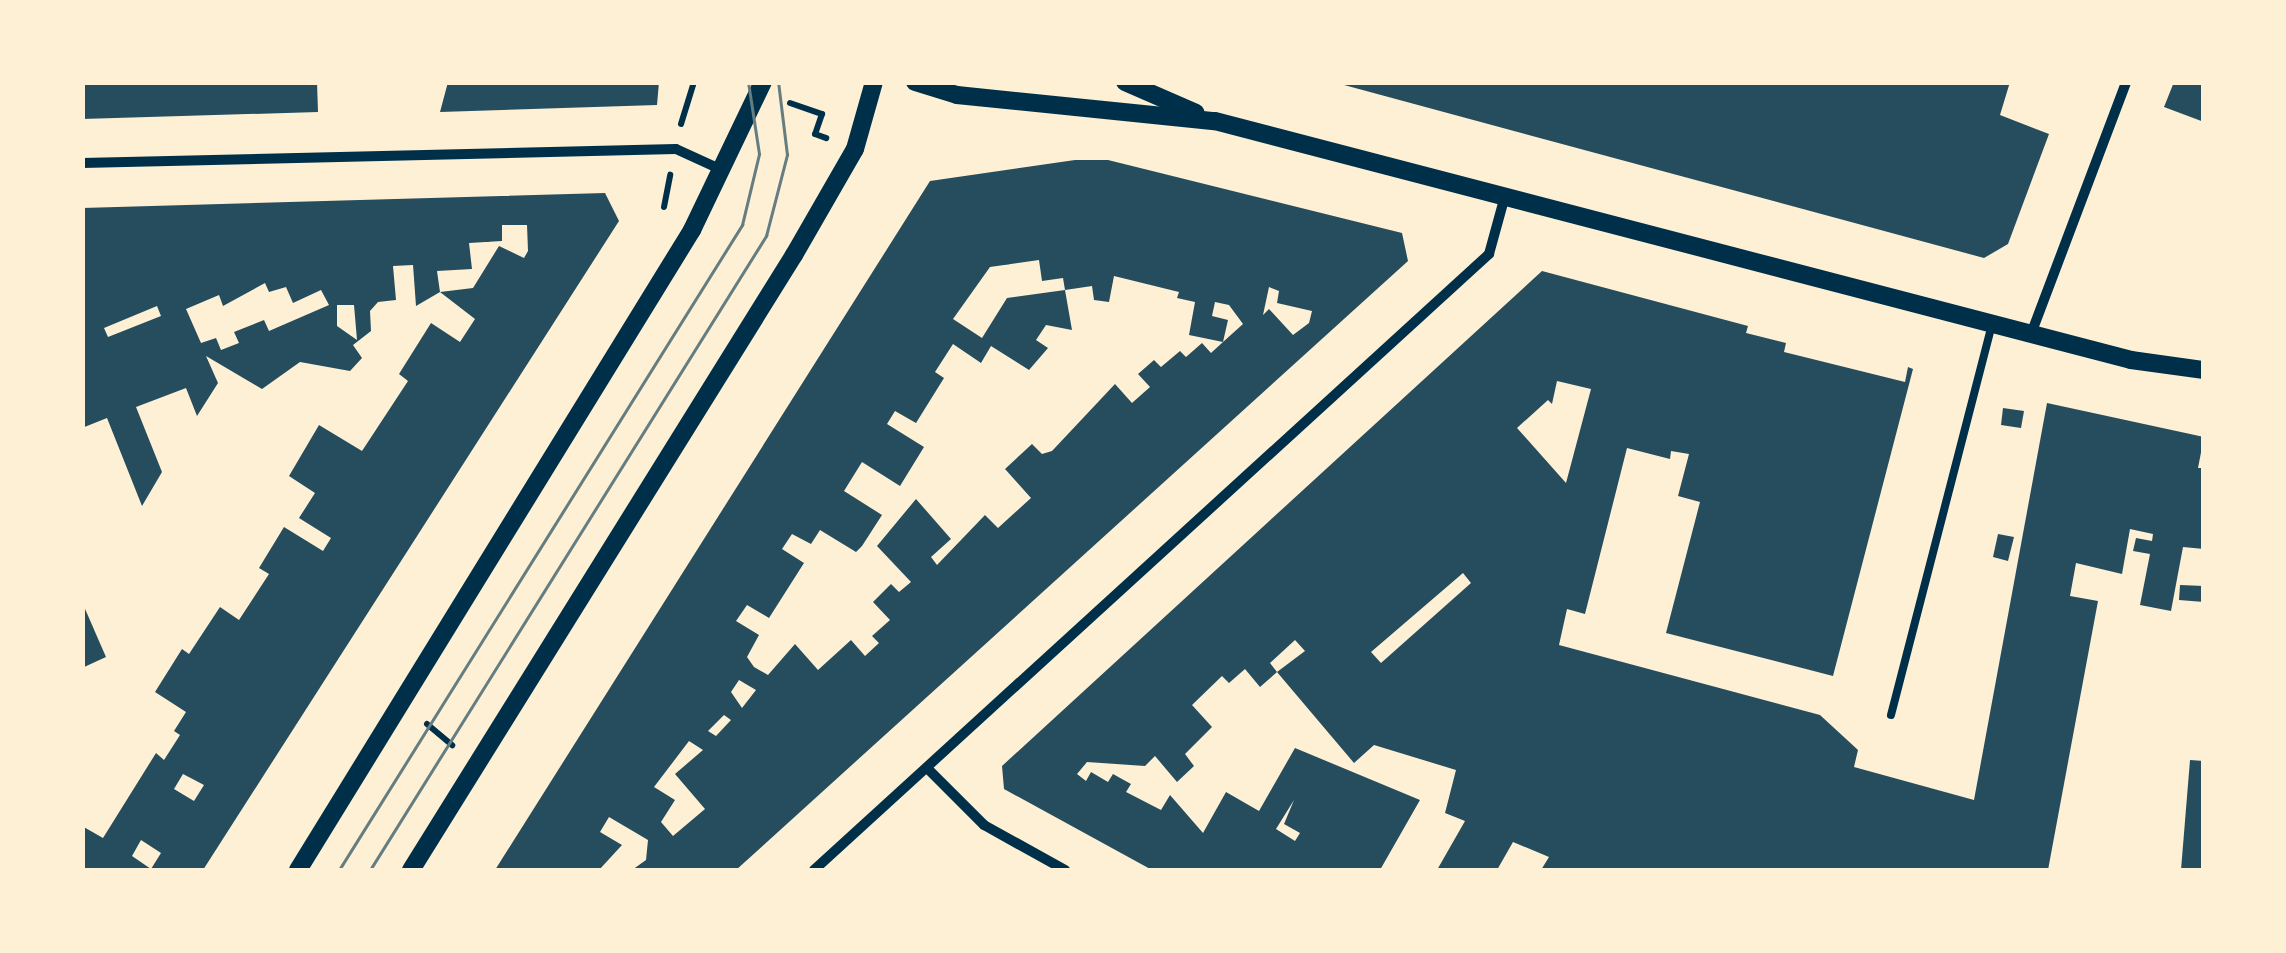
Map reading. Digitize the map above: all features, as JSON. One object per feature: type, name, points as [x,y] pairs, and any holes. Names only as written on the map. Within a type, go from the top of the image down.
[{"type":"street","points":[[298,870],[725,171],[763,82]]},
{"type":"street","points":[[412,870],[794,255],[855,148],[874,82]]},
{"type":"street","points":[[915,82],[957,95],[1215,121],[2131,360],[2204,370]]},
{"type":"street","points":[[1125,82],[1215,121]]},
{"type":"street","points":[[2031,334],[2126,82]]},
{"type":"street","points":[[82,163],[676,148],[725,171]]},
{"type":"street","points":[[814,870],[929,770],[1489,254],[1505,196]]},
{"type":"street","points":[[929,770],[984,824],[1065,870]]},
{"type":"lane","points":[[1892,715],[1992,324]]},
{"type":"path","points":[[802,107],[822,114],[815,134],[832,141]]},
{"type":"building","points":[[82,82],[317,82],[318,112],[82,119]]},
{"type":"building","points":[[448,82],[659,82],[657,105],[440,112]]},
{"type":"building","points":[[1333,82],[2010,82],[2000,115],[2049,134],[2008,244],[1984,258]]},
{"type":"building","points":[[2174,82],[2204,82],[2204,122],[2164,107]]},
{"type":"building","points":[[1075,160],[1108,160],[1402,233],[1408,261],[736,870],[632,870],[646,860],[648,840],[609,817],[600,832],[622,845],[599,870],[495,870],[930,181]],"holes":[[[1039,260],[1042,281],[1063,278],[1065,290],[1007,298],[982,338],[953,319],[990,267]],[[1114,276],[1179,292],[1177,298],[1195,302],[1189,335],[1223,342],[1211,353],[1202,343],[1186,357],[1180,351],[1161,367],[1154,360],[1138,374],[1150,387],[1132,403],[1115,384],[1052,451],[1042,454],[1032,444],[1005,469],[1031,498],[998,528],[985,515],[937,565],[931,557],[951,539],[916,499],[877,546],[911,582],[899,592],[891,584],[873,602],[890,620],[872,636],[879,643],[865,656],[851,640],[818,670],[795,644],[768,675],[754,667],[747,657],[759,635],[736,621],[747,605],[769,618],[804,563],[782,549],[792,534],[811,544],[820,530],[856,552],[862,546],[882,515],[844,491],[862,462],[900,486],[924,447],[887,424],[895,411],[916,423],[944,378],[935,372],[953,344],[981,363],[991,346],[1029,370],[1048,348],[1036,340],[1046,325],[1072,330],[1065,290],[1092,286],[1094,300],[1109,302]],[[1269,287],[1279,291],[1277,303],[1312,311],[1309,323],[1293,335],[1269,309],[1263,315]],[[1215,302],[1229,305],[1243,324],[1223,342],[1228,320],[1212,316]],[[739,680],[756,690],[742,708],[731,692]],[[724,715],[731,720],[716,736],[708,731]],[[689,741],[703,750],[675,774],[705,809],[673,836],[661,822],[675,800],[654,787]]]},
{"type":"building","points":[[605,193],[619,221],[203,870],[82,870],[82,826],[103,838],[156,753],[164,760],[180,735],[174,731],[186,712],[155,692],[182,649],[189,654],[220,607],[239,620],[269,574],[259,568],[284,527],[323,551],[331,538],[299,518],[315,493],[289,476],[319,425],[362,451],[408,381],[399,374],[431,323],[460,342],[475,319],[440,292],[416,306],[413,265],[393,266],[396,300],[378,302],[370,311],[371,331],[353,345],[362,358],[350,371],[300,362],[262,389],[206,356],[218,383],[197,416],[186,388],[136,407],[162,472],[142,506],[107,418],[82,428],[82,208]],"holes":[[[502,225],[527,225],[528,251],[524,258],[499,246],[473,288],[440,292],[437,271],[472,269],[469,243],[502,241]],[[265,283],[269,292],[286,287],[293,303],[321,290],[329,305],[269,331],[264,320],[234,332],[239,343],[221,350],[216,338],[201,343],[186,309],[219,295],[223,306]],[[337,305],[354,305],[357,340],[337,326]],[[157,306],[161,316],[108,337],[104,328]],[[183,774],[204,785],[194,801],[174,789]],[[141,840],[161,853],[151,869],[132,856]]]},
{"type":"building","points":[[1542,271],[1748,326],[1746,333],[1786,343],[1784,352],[1905,382],[1908,367],[1913,369],[1833,676],[1666,633],[1700,502],[1678,496],[1689,454],[1671,451],[1670,459],[1627,448],[1585,614],[1567,609],[1559,645],[1820,715],[1858,750],[1854,767],[1974,800],[2047,403],[2204,437],[2198,468],[2204,468],[2204,549],[2183,547],[2171,611],[2140,605],[2150,554],[2133,551],[2136,538],[2152,541],[2153,534],[2130,529],[2122,574],[2076,563],[2070,596],[2098,601],[2048,870],[1541,870],[1549,857],[1513,842],[1497,870],[1437,870],[1465,821],[1445,813],[1456,770],[1374,745],[1354,763],[1277,672],[1260,687],[1245,669],[1229,683],[1222,676],[1192,705],[1212,727],[1185,754],[1194,766],[1177,782],[1155,756],[1145,766],[1087,762],[1077,774],[1086,781],[1091,772],[1108,782],[1113,774],[1131,784],[1126,792],[1161,810],[1170,795],[1203,833],[1226,792],[1259,811],[1295,748],[1420,800],[1380,870],[1152,870],[1004,789],[1002,766]],"holes":[[[1557,381],[1591,389],[1566,483],[1517,428],[1548,400],[1552,404]],[[1463,573],[1471,583],[1381,663],[1371,652]],[[1295,640],[1305,651],[1277,672],[1270,663]],[[1294,800],[1284,824],[1300,833],[1295,841],[1276,829]]]},
{"type":"building","points":[[2003,408],[2024,411],[2021,428],[2001,425]]},
{"type":"building","points":[[1998,534],[2014,537],[2008,561],[1993,557]]},
{"type":"building","points":[[2180,585],[2204,586],[2204,602],[2179,600]]},
{"type":"building","points":[[82,602],[106,657],[82,668]]},
{"type":"building","points":[[2190,760],[2204,761],[2204,870],[2181,870]]},
{"type":"tram line","points":[[339,870],[742,225],[759,154],[748,82]]},
{"type":"tram line","points":[[370,870],[766,236],[787,155],[778,82]]}]
